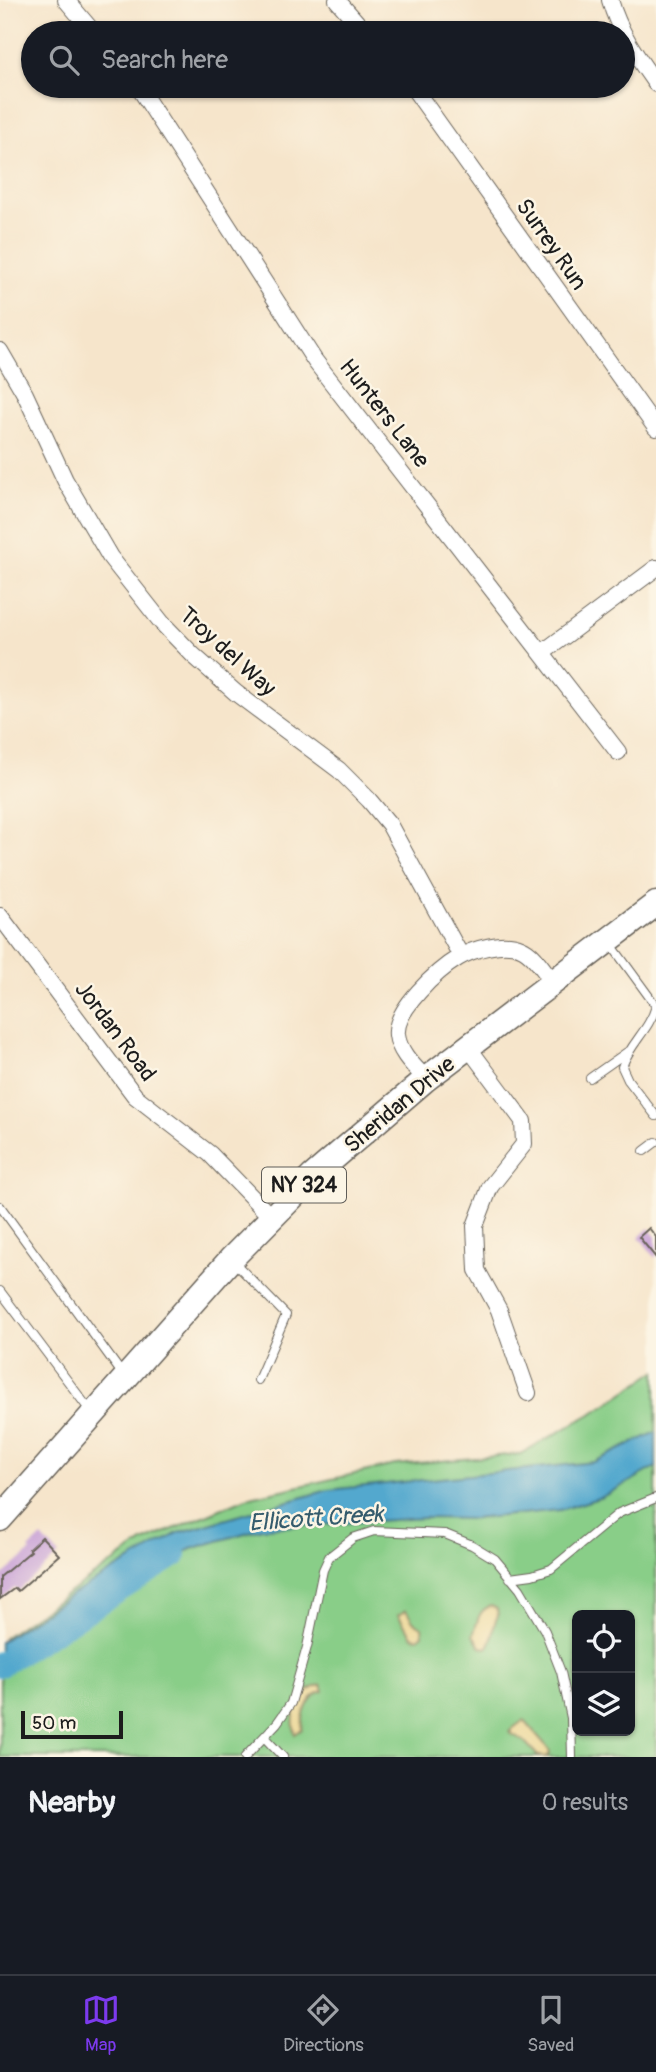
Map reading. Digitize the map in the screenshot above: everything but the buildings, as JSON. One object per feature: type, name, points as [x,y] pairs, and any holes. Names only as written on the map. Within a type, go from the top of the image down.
[{"type":"main road","name":"Sheridan Drive","points":[[2,1514],[231,1259],[313,1176],[426,1079],[656,904]]},
{"type":"street","points":[[66,0],[84,21]]},
{"type":"street","points":[[337,0],[355,21]]},
{"type":"street","points":[[610,0],[618,21]]},
{"type":"street","points":[[635,55],[656,84]]},
{"type":"street","name":"Hunters Lane","points":[[146,98],[315,361],[618,752]]},
{"type":"street","name":"Surrey Run","points":[[420,98],[656,428]]},
{"type":"street","name":"Troy del Way","points":[[0,351],[65,480],[110,557],[162,623],[193,655],[246,700],[339,770],[369,800],[389,824],[461,956]]},
{"type":"street","points":[[542,653],[656,568]]},
{"type":"street","name":"Jordan Road","points":[[0,916],[135,1096],[210,1154],[271,1217]]},
{"type":"street","points":[[426,1079],[401,1047],[397,1033],[401,1017],[435,975],[461,956],[509,945],[521,948],[533,957],[553,982]]},
{"type":"street","points":[[468,1047],[523,1121],[524,1144],[490,1187],[475,1226],[477,1270],[499,1310],[528,1393]]},
{"type":"lane","points":[[590,1078],[627,1052],[652,1022],[656,1006],[608,940]]},
{"type":"lane","points":[[627,1052],[622,1067],[628,1080],[656,1116]]},
{"type":"lane","points":[[644,1151],[656,1142]]},
{"type":"lane","points":[[0,1206],[125,1378]]},
{"type":"lane","points":[[231,1259],[286,1315],[258,1380]]},
{"type":"lane","points":[[0,1291],[93,1414]]},
{"type":"lane","points":[[510,1578],[551,1569],[619,1513],[656,1498]]},
{"type":"lane","points":[[245,1757],[278,1723],[291,1703],[329,1557],[353,1538],[374,1531],[445,1534],[472,1545],[495,1559],[545,1631],[561,1672],[571,1718],[572,1757]]},
{"type":"lane","points":[[264,1737],[283,1757]]},
{"type":"green space","points":[[656,1371],[656,1757],[0,1757],[0,1644],[6,1636],[143,1542],[246,1498],[395,1465],[520,1454],[596,1411]]},
{"type":"sand","points":[[491,1606],[497,1609],[498,1616],[487,1648],[481,1647],[473,1635],[480,1614]]},
{"type":"sand","points":[[406,1610],[414,1622],[422,1627],[423,1634],[418,1638],[413,1637],[398,1615]]},
{"type":"sand","points":[[322,1685],[324,1691],[310,1701],[302,1729],[295,1734],[294,1717],[298,1703],[307,1692]]},
{"type":"sand","points":[[524,1720],[549,1749],[550,1754],[547,1757],[538,1756],[524,1741],[510,1733]]},
{"type":"water","points":[[656,1432],[656,1467],[602,1497],[560,1510],[472,1519],[425,1518],[262,1528],[191,1549],[83,1607],[0,1659],[0,1642],[71,1595],[178,1533],[328,1490],[594,1462]]},
{"type":"waterway","name":"Ellicott Creek","points":[[0,1665],[175,1555]]}]
